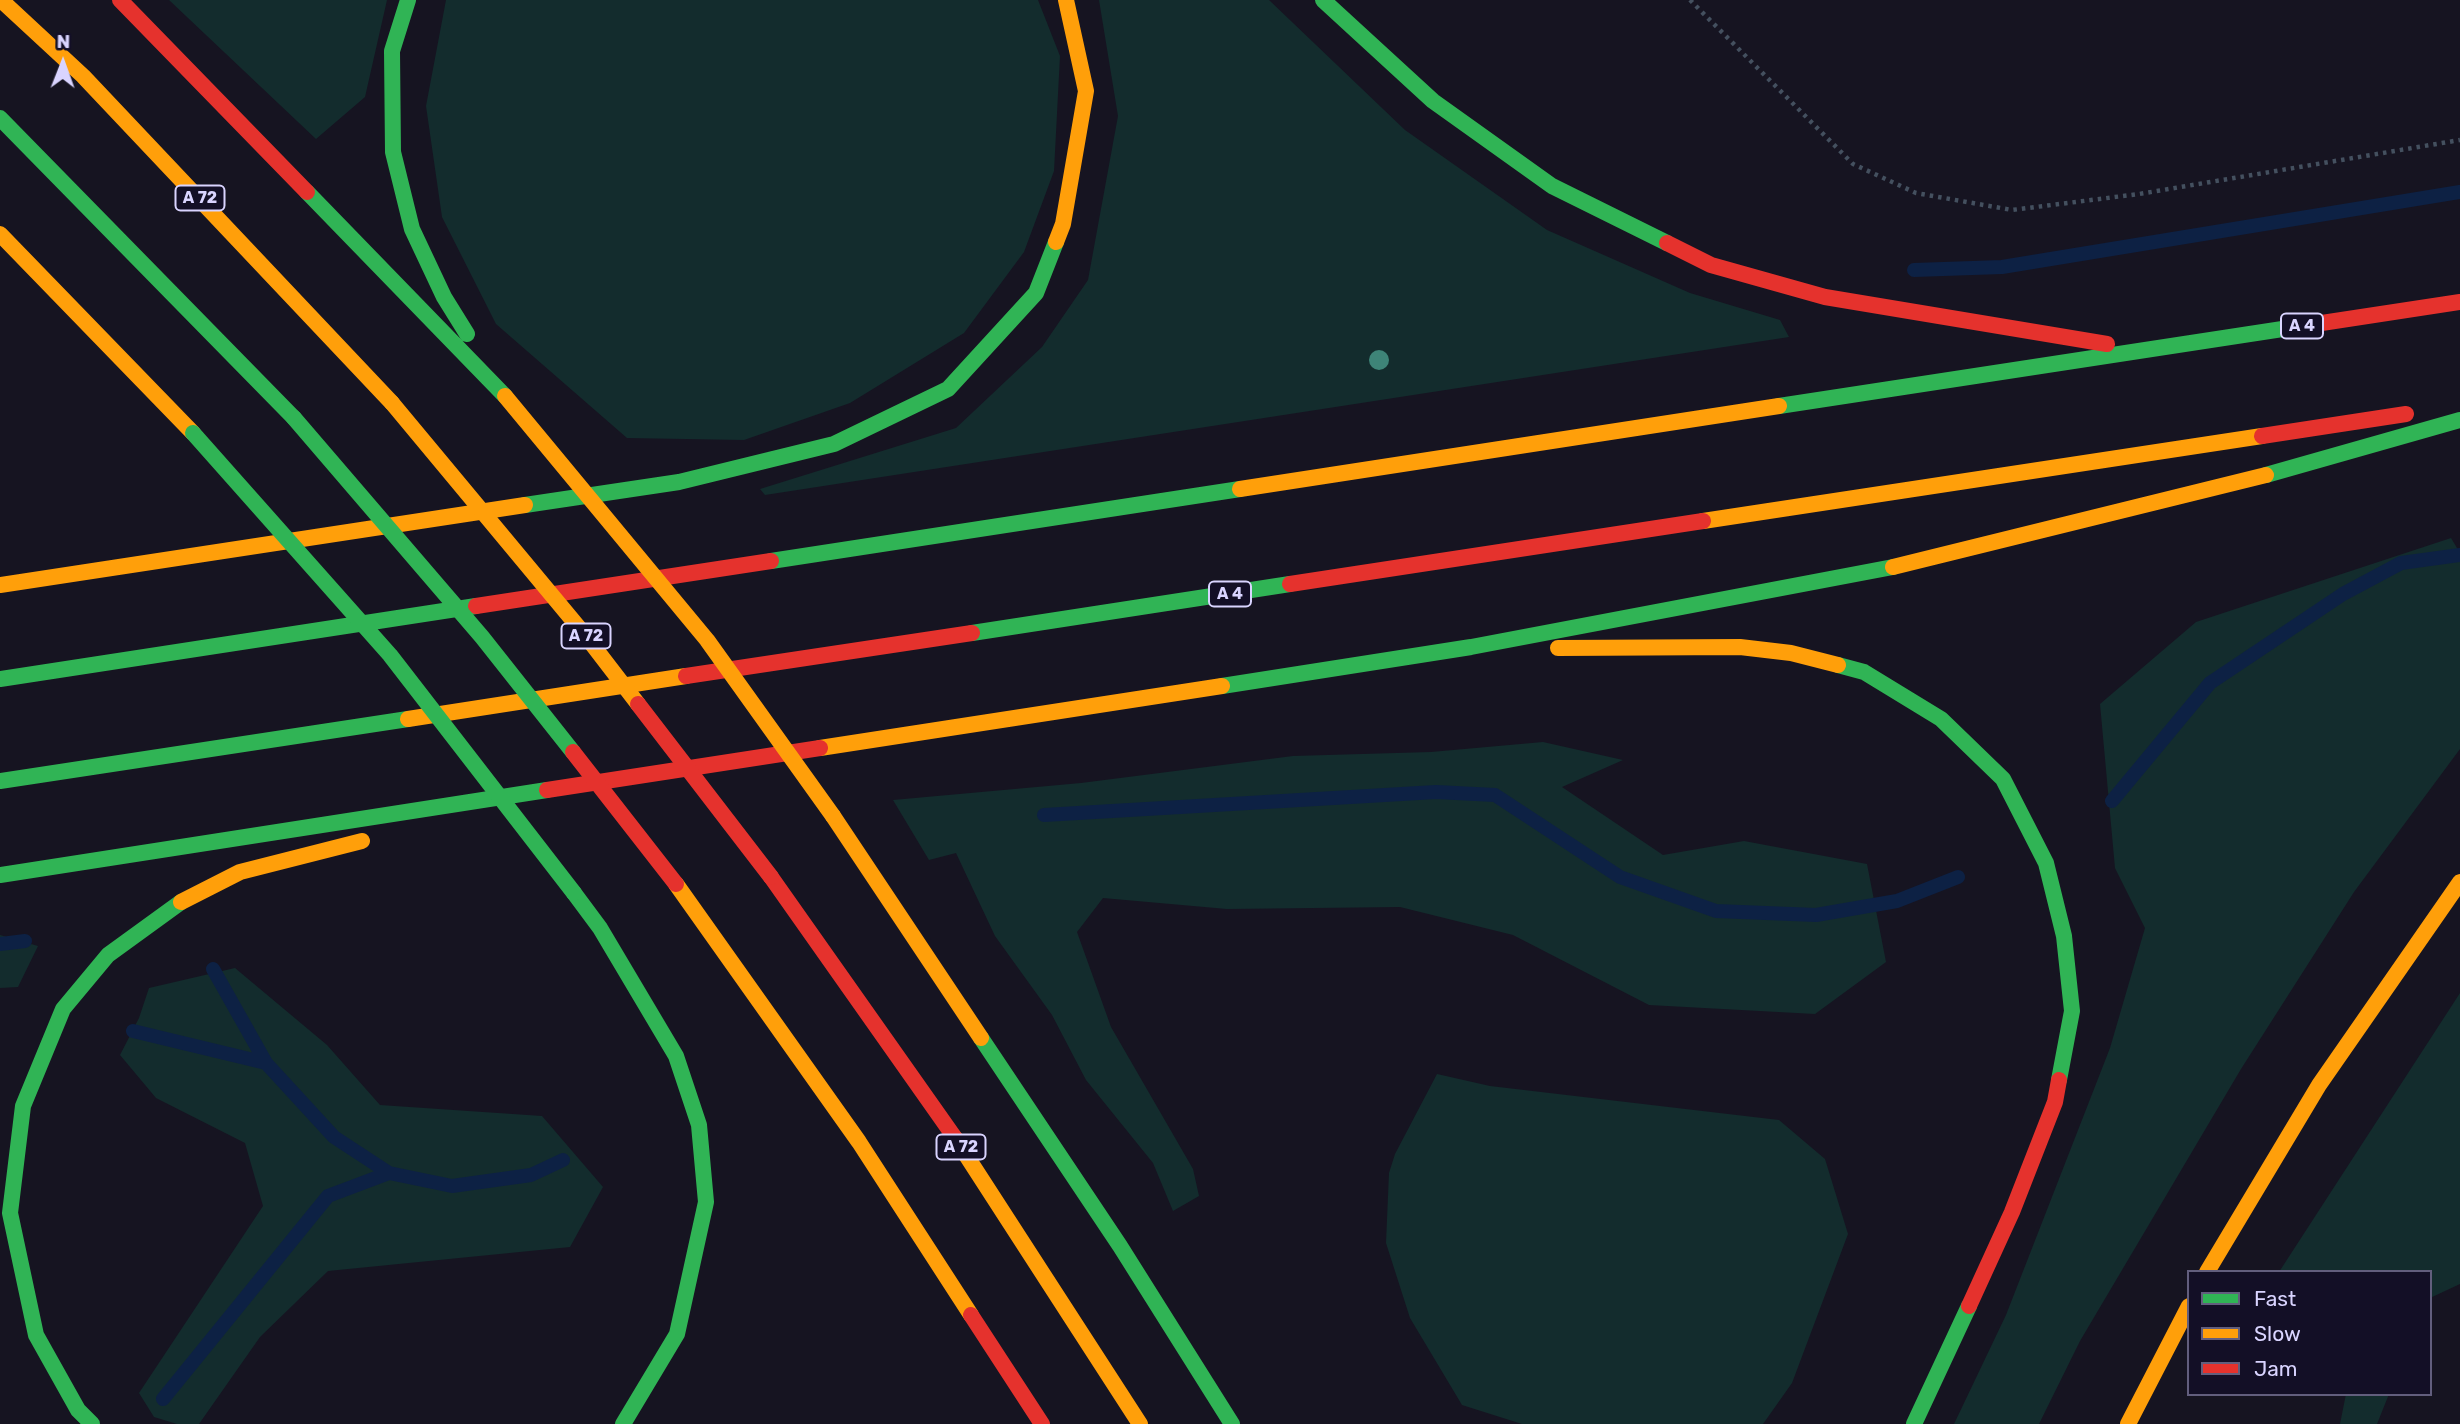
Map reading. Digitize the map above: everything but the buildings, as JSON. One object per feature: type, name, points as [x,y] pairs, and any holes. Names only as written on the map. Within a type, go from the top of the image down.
[{"type":"highway","name":"A 72","points":[[1,0],[83,76],[392,403],[585,635],[771,877],[936,1107],[1140,1424]]},
{"type":"highway","points":[[120,0],[505,396],[707,640],[833,816],[1021,1094],[1208,1382],[1231,1424]]},
{"type":"highway","points":[[408,0],[392,51],[393,152],[412,229],[444,297],[505,396]]},
{"type":"highway","points":[[0,585],[679,482],[834,444],[948,389],[996,340],[1036,293],[1063,224],[1086,91],[1066,0]]},
{"type":"highway","points":[[1323,0],[1433,102],[1552,186],[1711,265],[1825,297],[2143,350]]},
{"type":"highway","points":[[0,118],[294,418],[482,637],[676,884],[859,1142],[1042,1424]]},
{"type":"highway","points":[[0,234],[193,433],[390,656],[600,928],[676,1056],[699,1125],[706,1202],[677,1334],[623,1424]]},
{"type":"highway","name":"A 4","points":[[0,679],[2460,302]]},
{"type":"highway","name":"A 4","points":[[0,781],[2460,405]]},
{"type":"highway","points":[[0,875],[1471,646],[1869,573],[2204,492],[2460,420]]},
{"type":"highway","points":[[1471,646],[1635,649],[1689,645],[1791,653],[1864,672],[1941,719],[2003,779],[2046,863],[2064,936],[2072,1011],[2055,1102],[2012,1212],[1914,1424]]},
{"type":"highway","points":[[92,1424],[78,1409],[36,1335],[10,1213],[23,1106],[63,1009],[108,955],[169,908],[240,872],[388,834],[484,800]]},
{"type":"highway","points":[[2208,1270],[2319,1085],[2460,882]]},
{"type":"highway","points":[[2128,1424],[2187,1310]]},
{"type":"highway","points":[[1208,1382],[1251,1424]]},
{"type":"path","points":[[1690,0],[1853,164],[1916,192],[1988,206],[2012,210],[2139,194],[2460,140]]},
{"type":"green space","points":[[169,0],[387,0],[365,97],[316,139]]},
{"type":"green space","points":[[446,0],[1038,0],[1060,56],[1054,171],[1024,252],[964,333],[850,403],[744,440],[627,438],[496,324],[442,217],[426,106]]},
{"type":"green space","points":[[1099,0],[1269,0],[1405,130],[1547,230],[1690,293],[1780,320],[1789,337],[765,495],[760,489],[956,428],[1042,347],[1088,280],[1118,116]]},
{"type":"green space","points":[[2451,538],[2460,553],[2460,749],[2354,892],[2241,1069],[2080,1341],[2039,1424],[1954,1424],[2006,1315],[2110,1048],[2145,928],[2115,868],[2100,704],[2196,622]]},
{"type":"green space","points":[[1543,742],[1623,760],[1562,787],[1663,855],[1744,841],[1867,864],[1886,962],[1815,1014],[1649,1005],[1513,935],[1400,907],[1227,909],[1103,898],[1077,932],[1111,1027],[1193,1169],[1199,1196],[1173,1211],[1153,1163],[1086,1080],[1052,1015],[995,936],[956,853],[929,860],[893,800],[1081,783],[1293,756],[1431,752]]},
{"type":"green space","points":[[0,935],[38,946],[18,987],[0,988]]},
{"type":"green space","points":[[235,968],[327,1045],[380,1105],[542,1116],[603,1187],[570,1247],[328,1271],[260,1337],[199,1424],[177,1424],[154,1417],[139,1393],[263,1206],[245,1143],[156,1098],[120,1055],[139,1018],[149,988]]},
{"type":"green space","points":[[2460,993],[2460,1284],[2432,1297],[2432,1270],[2280,1270]]},
{"type":"green space","points":[[1437,1074],[1490,1086],[1779,1120],[1825,1159],[1848,1234],[1792,1383],[1763,1424],[1522,1424],[1462,1405],[1410,1318],[1386,1243],[1389,1173],[1395,1154]]},
{"type":"green space","points":[[2346,1396],[2388,1396],[2377,1424],[2340,1424]]},
{"type":"waterway","points":[[1914,270],[2002,267],[2460,192]]},
{"type":"waterway","points":[[2112,801],[2210,683],[2343,594],[2401,563],[2460,555]]},
{"type":"waterway","points":[[1044,815],[1436,792],[1495,795],[1620,877],[1716,911],[1816,915],[1897,901],[1958,877]]},
{"type":"waterway","points":[[0,944],[25,941]]},
{"type":"waterway","points":[[213,969],[266,1063],[334,1137],[389,1173],[452,1186],[531,1175],[563,1160]]},
{"type":"waterway","points":[[133,1031],[266,1063]]},
{"type":"waterway","points":[[163,1399],[328,1196],[389,1173]]},
{"type":"traffic: fast","points":[[408,0],[392,51],[393,152],[412,229],[444,297],[467,334]]},
{"type":"traffic: fast","points":[[1323,0],[1433,101],[1552,186],[1667,243]]},
{"type":"traffic: fast","points":[[0,118],[294,418]]},
{"type":"traffic: fast","points":[[307,192],[505,396]]},
{"type":"traffic: fast","points":[[525,505],[679,482],[834,444],[948,389],[1036,293],[1056,242]]},
{"type":"traffic: fast","points":[[1779,406],[2289,328]]},
{"type":"traffic: fast","points":[[294,418],[482,637],[573,752]]},
{"type":"traffic: fast","points":[[2266,475],[2460,420]]},
{"type":"traffic: fast","points":[[193,433],[390,655],[574,893]]},
{"type":"traffic: fast","points":[[771,561],[1240,489]]},
{"type":"traffic: fast","points":[[1222,686],[1471,647],[1893,567]]},
{"type":"traffic: fast","points":[[972,633],[1290,584]]},
{"type":"traffic: fast","points":[[0,679],[476,606]]},
{"type":"traffic: fast","points":[[1838,665],[1864,672],[1941,719],[2003,779],[2046,863],[2064,936],[2072,1011],[2059,1080]]},
{"type":"traffic: fast","points":[[0,781],[408,719]]},
{"type":"traffic: fast","points":[[0,875],[547,790]]},
{"type":"traffic: fast","points":[[574,893],[600,928],[676,1056],[699,1125],[706,1202],[677,1334],[623,1424]]},
{"type":"traffic: fast","points":[[92,1424],[78,1410],[36,1335],[10,1213],[23,1106],[63,1009],[108,955],[181,902]]},
{"type":"traffic: fast","points":[[981,1038],[1120,1246],[1232,1424]]},
{"type":"traffic: fast","points":[[1914,1424],[1969,1306]]},
{"type":"traffic: slow","points":[[1,0],[83,76],[392,403]]},
{"type":"traffic: slow","points":[[1056,242],[1063,224],[1086,91],[1066,0]]},
{"type":"traffic: slow","points":[[0,234],[193,433]]},
{"type":"traffic: slow","points":[[505,396],[707,640],[833,816]]},
{"type":"traffic: slow","points":[[392,403],[585,635],[638,704]]},
{"type":"traffic: slow","points":[[1240,489],[1779,406]]},
{"type":"traffic: slow","points":[[1703,521],[2262,436]]},
{"type":"traffic: slow","points":[[1893,567],[2266,475]]},
{"type":"traffic: slow","points":[[0,585],[525,505]]},
{"type":"traffic: slow","points":[[1558,648],[1740,647],[1791,653],[1838,665]]},
{"type":"traffic: slow","points":[[408,719],[686,676]]},
{"type":"traffic: slow","points":[[820,748],[1222,686]]},
{"type":"traffic: slow","points":[[833,816],[981,1038]]},
{"type":"traffic: slow","points":[[181,902],[240,872],[362,841]]},
{"type":"traffic: slow","points":[[2208,1270],[2319,1085],[2460,882]]},
{"type":"traffic: slow","points":[[676,884],[859,1142],[971,1315]]},
{"type":"traffic: slow","points":[[955,1138],[1140,1424]]},
{"type":"traffic: slow","points":[[2128,1424],[2187,1310]]},
{"type":"traffic: jam","points":[[120,0],[307,192]]},
{"type":"traffic: jam","points":[[1667,243],[1711,265],[1825,297],[2107,344]]},
{"type":"traffic: jam","points":[[2289,328],[2460,302]]},
{"type":"traffic: jam","points":[[2262,436],[2406,414]]},
{"type":"traffic: jam","points":[[1290,584],[1703,521]]},
{"type":"traffic: jam","points":[[476,606],[771,561]]},
{"type":"traffic: jam","points":[[686,676],[972,633]]},
{"type":"traffic: jam","points":[[638,704],[771,877]]},
{"type":"traffic: jam","points":[[547,790],[820,748]]},
{"type":"traffic: jam","points":[[573,752],[676,884]]},
{"type":"traffic: jam","points":[[771,877],[955,1138]]},
{"type":"traffic: jam","points":[[1969,1306],[2012,1212],[2055,1102],[2059,1080]]},
{"type":"traffic: jam","points":[[971,1315],[1042,1424]]}]
